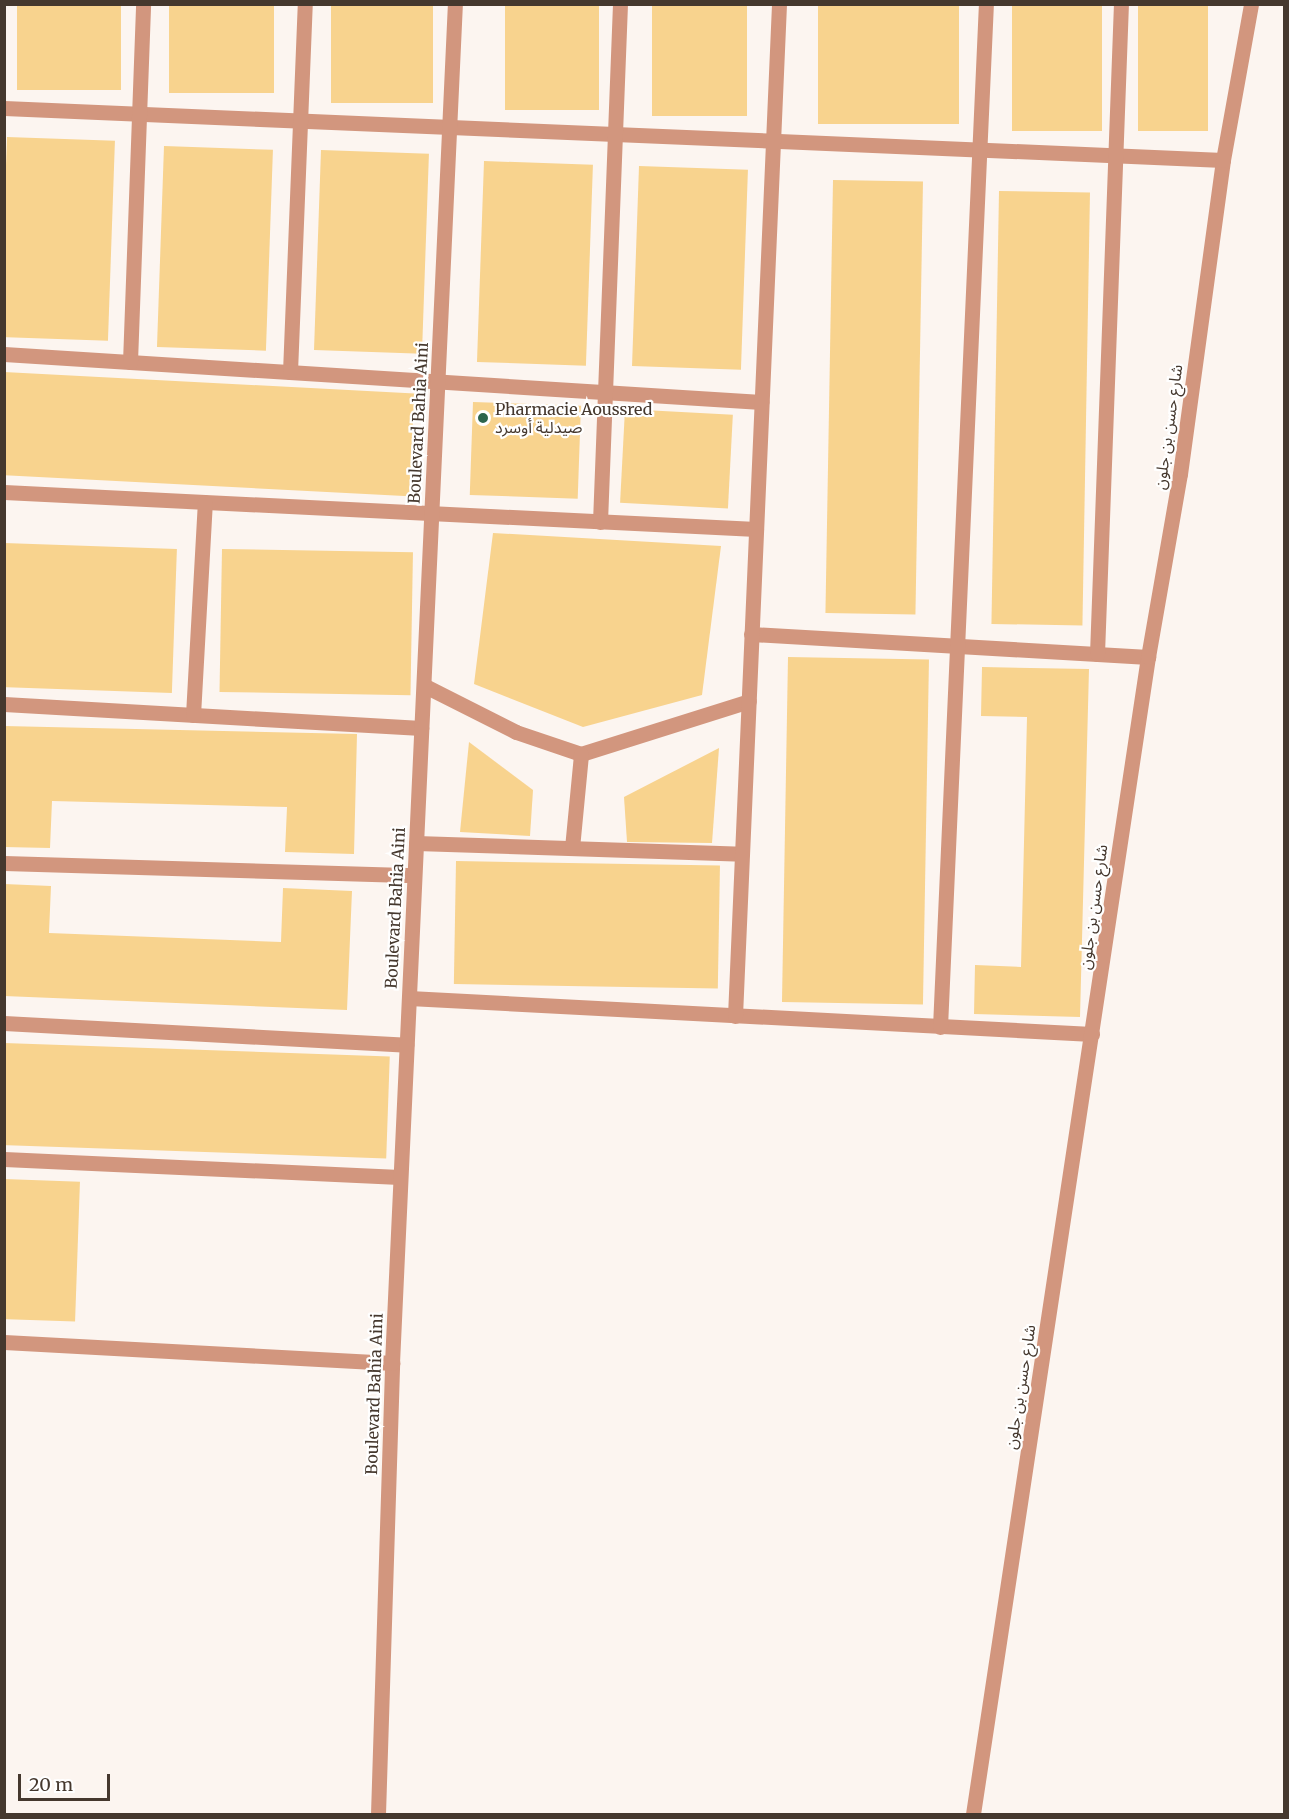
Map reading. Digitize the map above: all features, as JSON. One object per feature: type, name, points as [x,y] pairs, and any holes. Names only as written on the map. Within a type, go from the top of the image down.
[{"type":"street","points":[[130,362],[143,4]]},
{"type":"street","points":[[290,372],[298,121],[305,4]]},
{"type":"street","name":"Boulevard Bahia Aini","points":[[378,1815],[392,1363],[455,4]]},
{"type":"street","points":[[600,522],[617,135],[620,4]]},
{"type":"street","points":[[735,1016],[779,4]]},
{"type":"street","points":[[940,1027],[986,4]]},
{"type":"street","points":[[1097,654],[1121,4]]},
{"type":"street","name":"شارع حسن بن جلون","points":[[973,1815],[1148,657],[1180,474],[1223,160],[1251,4]]},
{"type":"street","points":[[4,108],[1223,160]]},
{"type":"street","points":[[4,354],[761,402]]},
{"type":"street","points":[[4,492],[756,529]]},
{"type":"street","points":[[193,714],[205,502]]},
{"type":"street","points":[[751,634],[1148,657]]},
{"type":"street","points":[[425,686],[516,732],[581,754],[748,701]]},
{"type":"street","points":[[4,704],[421,728]]},
{"type":"street","points":[[572,848],[581,754]]},
{"type":"street","points":[[416,843],[742,854]]},
{"type":"street","points":[[4,863],[414,875]]},
{"type":"street","points":[[409,998],[1092,1034]]},
{"type":"street","points":[[4,1023],[406,1045]]},
{"type":"street","points":[[4,1159],[400,1177]]},
{"type":"street","points":[[4,1342],[392,1363]]},
{"type":"building","points":[[17,4],[121,4],[121,90],[17,90]]},
{"type":"building","points":[[169,4],[274,4],[274,93],[169,93]]},
{"type":"building","points":[[331,4],[433,4],[433,103],[331,103]]},
{"type":"building","points":[[505,4],[599,4],[599,110],[505,110]]},
{"type":"building","points":[[652,4],[747,4],[747,116],[652,116]]},
{"type":"building","points":[[818,4],[959,4],[959,124],[818,124]]},
{"type":"building","points":[[1012,4],[1102,4],[1102,131],[1012,131]]},
{"type":"building","points":[[1138,4],[1208,4],[1208,131],[1138,131]]},
{"type":"building","points":[[7,137],[115,141],[108,341],[4,337]]},
{"type":"building","points":[[164,146],[273,150],[266,351],[157,347]]},
{"type":"building","points":[[321,150],[429,154],[422,354],[314,350]]},
{"type":"building","points":[[484,161],[593,165],[586,366],[477,362]]},
{"type":"building","points":[[639,166],[748,170],[741,370],[632,366]]},
{"type":"building","points":[[833,180],[923,182],[915,615],[825,613]]},
{"type":"building","points":[[999,191],[1090,193],[1082,626],[991,624]]},
{"type":"building","points":[[4,372],[414,394],[409,496],[4,475]]},
{"type":"building","points":[[473,402],[581,406],[578,499],[470,495]]},
{"type":"building","points":[[625,409],[733,415],[728,509],[620,503]]},
{"type":"building","points":[[493,533],[721,546],[702,695],[583,727],[474,684]]},
{"type":"building","points":[[4,543],[177,549],[172,693],[4,687]]},
{"type":"building","points":[[222,549],[413,552],[410,695],[220,692]]},
{"type":"building","points":[[788,657],[929,659],[923,1004],[782,1002]]},
{"type":"building","points":[[982,667],[1089,669],[1080,1017],[974,1014],[975,965],[1021,967],[1027,717],[981,716]]},
{"type":"building","points":[[4,726],[357,734],[354,854],[285,852],[287,807],[52,801],[50,848],[4,847]]},
{"type":"building","points":[[469,742],[533,790],[530,836],[460,832]]},
{"type":"building","points":[[719,748],[712,843],[627,842],[624,797]]},
{"type":"building","points":[[456,861],[720,866],[718,989],[454,984]]},
{"type":"building","points":[[4,884],[51,886],[49,933],[281,942],[283,888],[352,891],[347,1010],[4,996]]},
{"type":"building","points":[[4,1043],[390,1056],[386,1158],[4,1145]]},
{"type":"building","points":[[4,1179],[80,1182],[75,1322],[4,1319]]},
{"type":"place","name":"Pharmacie Aoussred صيدلية أوسرد","points":[[483,418]]}]
